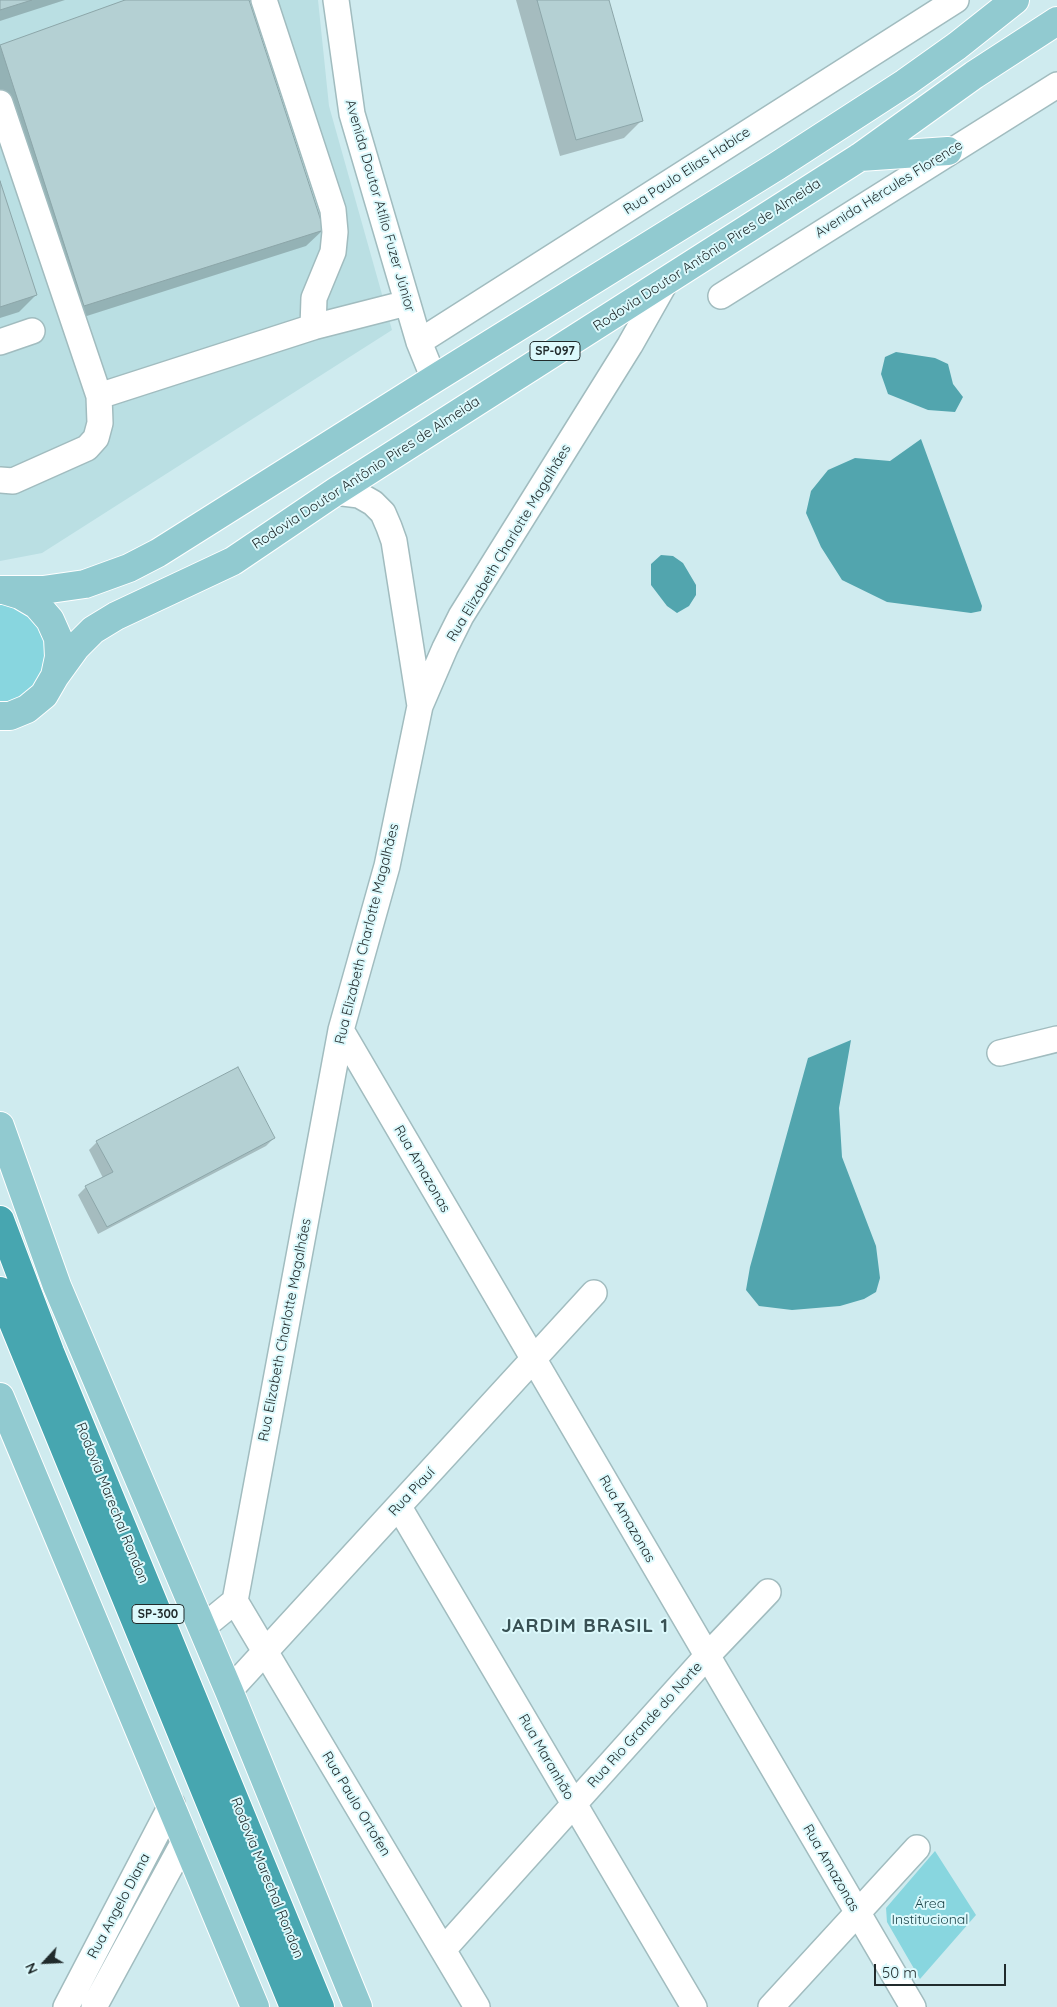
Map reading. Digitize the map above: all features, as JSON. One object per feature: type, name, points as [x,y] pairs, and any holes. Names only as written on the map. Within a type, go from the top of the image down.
[{"type":"highway","name":"Rodovia Marechal Rondon","points":[[0,1220],[50,1352],[320,2007]]},
{"type":"highway","name":"Rodovia Marechal Rondon","points":[[0,1291],[294,2007]]},
{"type":"main road","name":"SP-097","points":[[1,590],[65,587],[91,582],[129,568],[191,533],[434,378],[777,166],[906,83],[957,46],[1014,0]]},
{"type":"main road","name":"Rodovia Doutor Antônio Pires de Almeida","points":[[27,709],[44,696],[55,676],[76,647],[93,630],[116,616],[232,560],[860,156],[974,75],[1057,21]]},
{"type":"main road","points":[[860,156],[948,151]]},
{"type":"main road","points":[[1,590],[20,595],[37,605],[50,620],[58,638],[60,657],[55,676]]},
{"type":"main road","points":[[0,716],[10,716],[27,709]]},
{"type":"main road","points":[[0,725],[27,709]]},
{"type":"main road","points":[[0,1126],[57,1286],[230,1691],[358,2007]]},
{"type":"main road","points":[[0,1397],[172,1804],[255,2007]]},
{"type":"street","points":[[264,0],[332,210],[335,232],[333,252],[314,298],[313,327]]},
{"type":"street","name":"Avenida Doutor Atílio Fuzer Júnior","points":[[336,0],[352,114],[419,342],[434,378]]},
{"type":"street","name":"Rua Paulo Elias Habice","points":[[419,342],[956,0]]},
{"type":"street","name":"Avenida Hércules Florence","points":[[722,296],[948,151],[1057,85]]},
{"type":"street","points":[[0,103],[99,396],[100,422],[96,438],[87,448],[13,481],[0,480]]},
{"type":"street","name":"Rua Elizabeth Charlotte Magalhães","points":[[235,1602],[341,1030],[387,866],[420,706],[461,616],[630,345],[665,282]]},
{"type":"street","points":[[99,396],[313,327],[407,303]]},
{"type":"street","points":[[0,342],[32,331]]},
{"type":"street","points":[[335,492],[359,494],[373,503],[383,514],[390,527],[420,706]]},
{"type":"street","name":"Rua Amazonas","points":[[341,1030],[913,2007]]},
{"type":"street","points":[[1000,1053],[1057,1039]]},
{"type":"street","name":"Rua Piauí","points":[[230,1691],[594,1293]]},
{"type":"street","name":"Rua Maranhão","points":[[399,1507],[694,2007]]},
{"type":"street","name":"Rua Rio Grande do Norte","points":[[443,1950],[707,1656],[768,1592]]},
{"type":"street","points":[[202,1628],[235,1602]]},
{"type":"street","name":"Rua Paulo Ortofen","points":[[235,1602],[477,2007]]},
{"type":"street","name":"Rua Angelo Diana","points":[[74,2003],[172,1804]]},
{"type":"street","name":"Rua Angelo Diana","points":[[94,2007],[186,1838]]},
{"type":"street","points":[[771,2007],[917,1848]]},
{"type":"shaded area","points":[[0,0],[318,0],[329,106],[392,330],[42,553],[0,561]]},
{"type":"shaded area","points":[[896,352],[935,358],[948,364],[953,384],[963,397],[955,412],[928,410],[888,394],[881,374],[885,357]]},
{"type":"shaded area","points":[[921,439],[982,606],[981,611],[971,613],[887,602],[842,580],[821,547],[806,513],[811,491],[828,470],[855,458],[890,461]]},
{"type":"shaded area","points":[[661,555],[673,556],[683,563],[696,585],[696,595],[689,606],[677,613],[667,606],[651,585],[651,564]]},
{"type":"shaded area","points":[[851,1040],[839,1108],[842,1157],[876,1246],[880,1278],[876,1292],[864,1299],[840,1306],[792,1310],[759,1306],[746,1290],[750,1267],[808,1058]]},
{"type":"green space","points":[[0,602],[28,613],[40,626],[46,643],[47,660],[42,678],[31,692],[16,702],[0,705]]},
{"type":"green space","name":"Área Institucional","points":[[935,1851],[976,1915],[920,1979],[887,1922],[886,1908]]},
{"type":"building","points":[[0,0],[32,0],[0,10]]},
{"type":"building","points":[[125,0],[249,0],[324,230],[84,306],[0,45]]},
{"type":"building","points":[[537,0],[609,0],[643,121],[576,140]]},
{"type":"building","points":[[0,181],[37,295],[0,307]]},
{"type":"building","points":[[238,1067],[275,1138],[107,1227],[85,1186],[113,1172],[96,1141]]},
{"type":"district","name":"JARDIM BRASIL 1","points":[[585,1626]]}]
